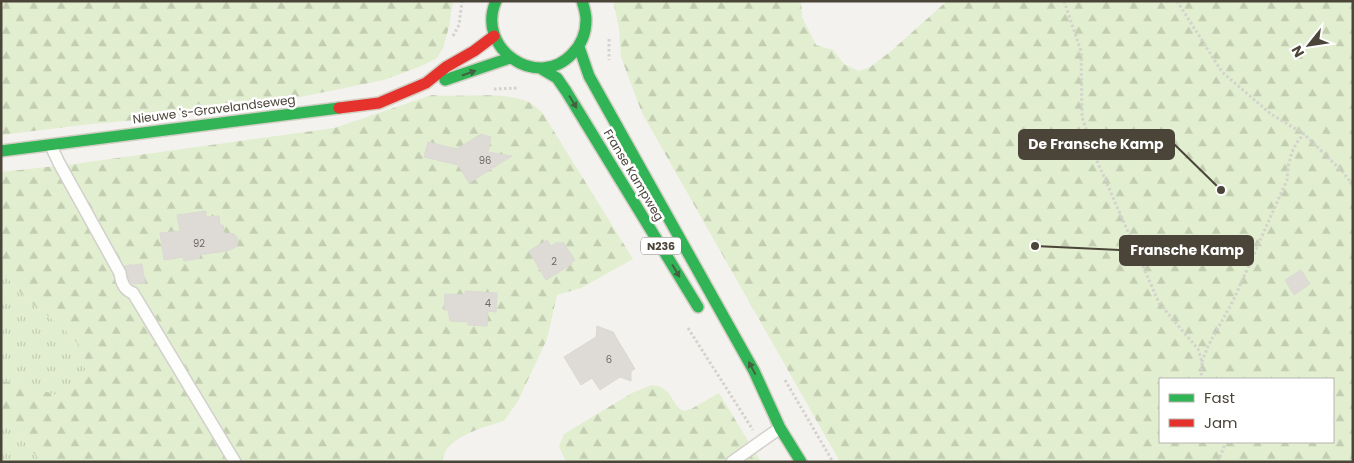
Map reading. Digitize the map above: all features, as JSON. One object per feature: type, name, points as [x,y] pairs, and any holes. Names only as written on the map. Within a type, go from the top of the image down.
[{"type":"main road","points":[[494,36],[491,22],[496,1]]},
{"type":"main road","points":[[579,47],[584,37],[587,23],[582,1]]},
{"type":"main road","name":"N236","points":[[494,36],[502,51],[516,63],[533,68],[550,68],[567,60],[579,47]]},
{"type":"main road","name":"Nieuwe 's-Gravelandseweg","points":[[426,83],[446,67],[474,51],[494,36]]},
{"type":"main road","name":"Franse Kampweg","points":[[579,47],[589,76],[754,371],[780,428]]},
{"type":"main road","name":"Nieuwe 's-Gravelandseweg","points":[[1,151],[379,102],[426,83],[450,80],[510,58]]},
{"type":"main road","name":"Franse Kampweg","points":[[540,68],[557,78],[566,90],[706,320]]},
{"type":"main road","name":"Franse Kampweg","points":[[748,386],[780,428],[801,462]]},
{"type":"lane","points":[[50,144],[120,273],[124,287],[128,292],[133,293],[235,462]]},
{"type":"lane","points":[[732,462],[780,428]]},
{"type":"path","points":[[459,25],[462,1]]},
{"type":"path","points":[[1064,1],[1081,51],[1082,117],[1098,163],[1158,303],[1198,349],[1202,362]]},
{"type":"path","points":[[1177,1],[1222,72],[1271,114],[1304,134],[1353,184]]},
{"type":"path","points":[[1201,378],[1202,362],[1208,346],[1233,301],[1287,180],[1288,164],[1296,143],[1304,134]]},
{"type":"path","points":[[1218,462],[1226,443]]},
{"type":"green space","points":[[1,1],[453,1],[449,27],[443,48],[437,58],[384,80],[225,112],[91,124],[1,135]]},
{"type":"green space","points":[[613,1],[801,1],[802,17],[816,45],[833,50],[844,64],[859,71],[870,67],[890,52],[947,1],[1353,1],[1353,462],[840,462],[642,113],[621,57],[619,28]]},
{"type":"green space","points":[[432,95],[504,96],[528,102],[542,112],[633,259],[581,288],[557,295],[547,339],[518,401],[504,421],[473,431],[458,439],[446,450],[442,462],[40,462],[20,435],[1,420],[1,382],[15,381],[62,397],[72,391],[79,383],[83,376],[85,364],[83,353],[68,333],[28,300],[1,271],[1,172],[74,164],[334,128]]},
{"type":"green space","points":[[1,271],[30,302],[69,334],[78,344],[83,354],[86,365],[83,377],[69,394],[62,398],[15,381],[1,382]]},
{"type":"green space","points":[[652,385],[668,392],[683,411],[691,409],[719,393],[761,462],[566,462],[559,446],[564,434],[632,393]]},
{"type":"green space","points":[[1,420],[20,435],[40,462],[1,462]]},
{"type":"building","points":[[481,134],[491,137],[488,152],[512,156],[469,183],[458,165],[424,157],[428,142],[457,149]]},
{"type":"building","points":[[206,211],[206,217],[219,216],[220,225],[223,225],[224,233],[234,234],[237,237],[238,244],[236,247],[227,251],[199,255],[200,258],[184,261],[183,257],[164,260],[160,233],[180,231],[177,215]]},
{"type":"building","points":[[547,240],[551,246],[558,242],[559,244],[563,242],[575,260],[572,264],[546,280],[529,251]]},
{"type":"building","points":[[142,264],[145,283],[133,284],[129,280],[125,266]]},
{"type":"building","points":[[1301,270],[1310,284],[1294,295],[1285,280]]},
{"type":"building","points":[[465,291],[497,293],[496,312],[488,311],[487,326],[468,325],[468,322],[450,321],[448,310],[444,310],[445,294],[465,295]]},
{"type":"building","points":[[597,326],[613,332],[635,369],[631,371],[631,381],[620,377],[600,390],[592,378],[581,385],[564,357],[596,337]]},
{"type":"traffic: fast","points":[[496,1],[492,18],[494,34],[502,48],[513,59],[527,66],[542,68],[558,64],[572,54],[580,43],[584,34],[586,20],[582,1]]},
{"type":"traffic: fast","points":[[579,47],[589,76],[754,371],[780,428],[801,462]]},
{"type":"traffic: fast","points":[[445,80],[510,58]]},
{"type":"traffic: fast","points":[[540,68],[557,78],[566,91],[698,307]]},
{"type":"traffic: fast","points":[[1,151],[339,108]]},
{"type":"traffic: jam","points":[[339,108],[379,103],[426,83],[446,67],[474,51],[494,36]]},
{"type":"place","name":"De Fransche Kamp","points":[[1221,190]]},
{"type":"place","name":"Fransche Kamp","points":[[1035,246]]}]
